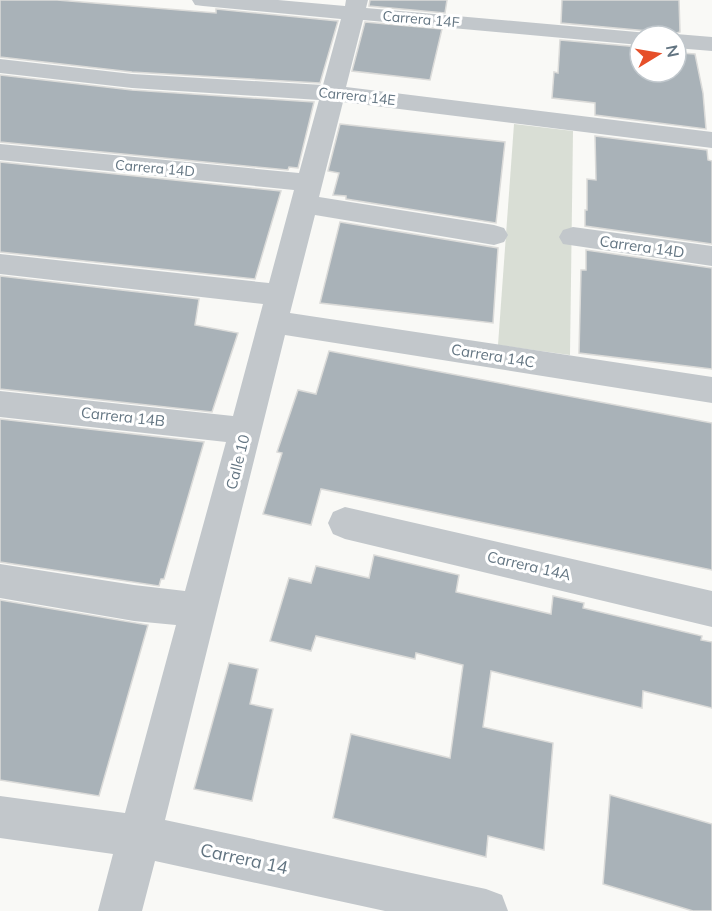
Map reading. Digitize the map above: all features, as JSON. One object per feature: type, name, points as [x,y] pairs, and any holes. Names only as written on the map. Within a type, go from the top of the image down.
[{"type":"street","name":"Carrera 14F","points":[[203,0],[447,10],[628,36]]},
{"type":"street","name":"Calle 10","points":[[120,911],[355,6]]},
{"type":"street","points":[[688,42],[712,44]]},
{"type":"street","name":"Carrera 14E","points":[[0,66],[132,81],[333,93],[712,140]]},
{"type":"street","name":"Carrera 14D","points":[[0,152],[308,193],[494,235]]},
{"type":"street","name":"Carrera 14D","points":[[573,237],[712,256]]},
{"type":"street","name":"Carrera 14C","points":[[0,264],[278,308],[712,390]]},
{"type":"street","name":"Carrera 14B","points":[[0,404],[246,431]]},
{"type":"street","name":"Carrera 14A","points":[[345,523],[712,609]]},
{"type":"street","points":[[0,581],[134,603],[199,610]]},
{"type":"street","name":"Carrera 14","points":[[0,818],[140,836],[486,911]]},
{"type":"shaded area","points":[[514,124],[573,131],[570,355],[498,345]]},
{"type":"building","points":[[0,0],[57,0],[216,13],[216,9],[338,21],[320,83],[132,72],[0,57]]},
{"type":"building","points":[[370,0],[447,0],[445,13],[369,6]]},
{"type":"building","points":[[562,0],[679,0],[680,24],[628,24],[628,29],[561,23]]},
{"type":"building","points":[[365,22],[442,29],[430,80],[352,71]]},
{"type":"building","points":[[560,40],[628,46],[628,84],[688,84],[688,54],[695,54],[703,93],[706,129],[595,115],[595,103],[552,98],[554,72],[558,73]]},
{"type":"building","points":[[0,75],[132,90],[314,102],[298,168],[289,167],[288,170],[0,142]]},
{"type":"building","points":[[340,124],[505,142],[496,223],[333,195],[339,173],[328,171]]},
{"type":"building","points":[[595,136],[707,150],[708,160],[712,161],[712,244],[585,226],[587,179],[596,180]]},
{"type":"building","points":[[0,162],[281,191],[255,279],[0,252]]},
{"type":"building","points":[[340,222],[498,248],[493,323],[320,303]]},
{"type":"building","points":[[586,250],[712,268],[712,369],[579,353],[581,270],[586,270]]},
{"type":"building","points":[[0,276],[199,299],[195,325],[238,333],[212,412],[0,389]]},
{"type":"building","points":[[329,351],[712,423],[712,570],[321,489],[311,525],[263,514],[282,453],[277,452],[298,390],[316,394]]},
{"type":"building","points":[[0,419],[204,442],[164,579],[161,579],[159,586],[0,562]]},
{"type":"building","points":[[374,555],[459,575],[456,592],[551,614],[553,596],[584,603],[583,608],[702,636],[701,640],[712,642],[712,708],[643,691],[642,708],[491,671],[483,727],[553,743],[544,850],[488,836],[486,857],[333,818],[351,734],[450,758],[463,665],[416,653],[415,659],[316,636],[311,651],[270,641],[289,578],[311,583],[316,566],[369,578]]},
{"type":"building","points":[[0,600],[148,625],[99,796],[0,780]]},
{"type":"building","points":[[229,663],[258,669],[250,704],[273,709],[252,801],[194,789]]},
{"type":"building","points":[[610,795],[712,824],[712,911],[693,911],[603,884]]}]
